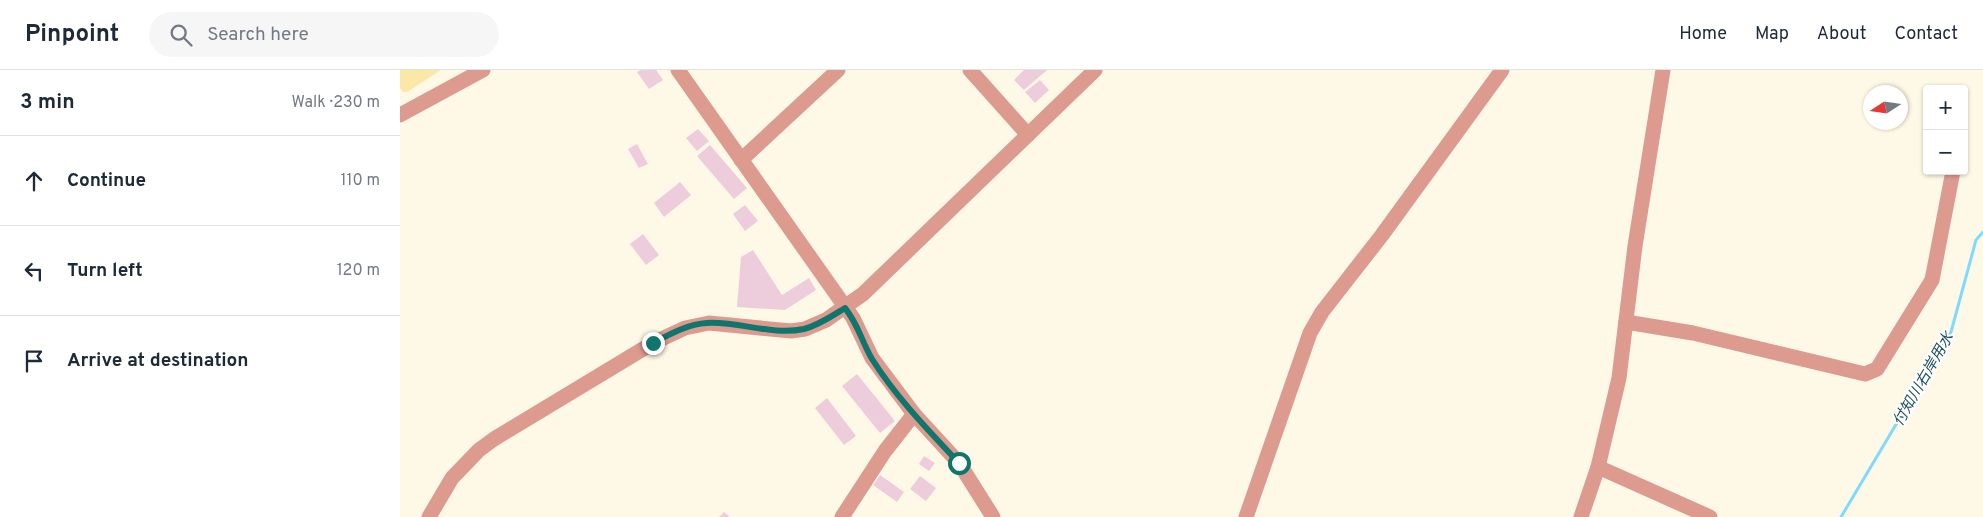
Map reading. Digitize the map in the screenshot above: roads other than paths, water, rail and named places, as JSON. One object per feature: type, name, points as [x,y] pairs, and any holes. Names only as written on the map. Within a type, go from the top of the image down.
[{"type":"street","points":[[400,114],[483,70]]},
{"type":"street","points":[[678,70],[853,318],[872,358],[914,414],[959,463],[993,517]]},
{"type":"street","points":[[742,160],[838,70]]},
{"type":"street","points":[[970,70],[1028,135]]},
{"type":"street","points":[[429,517],[452,478],[479,450],[537,412],[668,335],[696,324],[709,323],[791,331],[805,329],[826,320],[845,308],[863,294],[1095,70]]},
{"type":"street","points":[[1581,517],[1598,468],[1619,378],[1635,246],[1663,70]]},
{"type":"street","points":[[1246,517],[1310,333],[1322,312],[1382,235],[1497,72]]},
{"type":"street","points":[[1626,322],[1693,333],[1865,374],[1877,369],[1932,280],[1952,175]]},
{"type":"street","points":[[842,517],[885,451],[914,414]]},
{"type":"street","points":[[1598,468],[1710,517]]},
{"type":"waterway","name":"付知川右岸用水","points":[[1841,517],[1951,332],[1976,240],[1983,232]]}]
